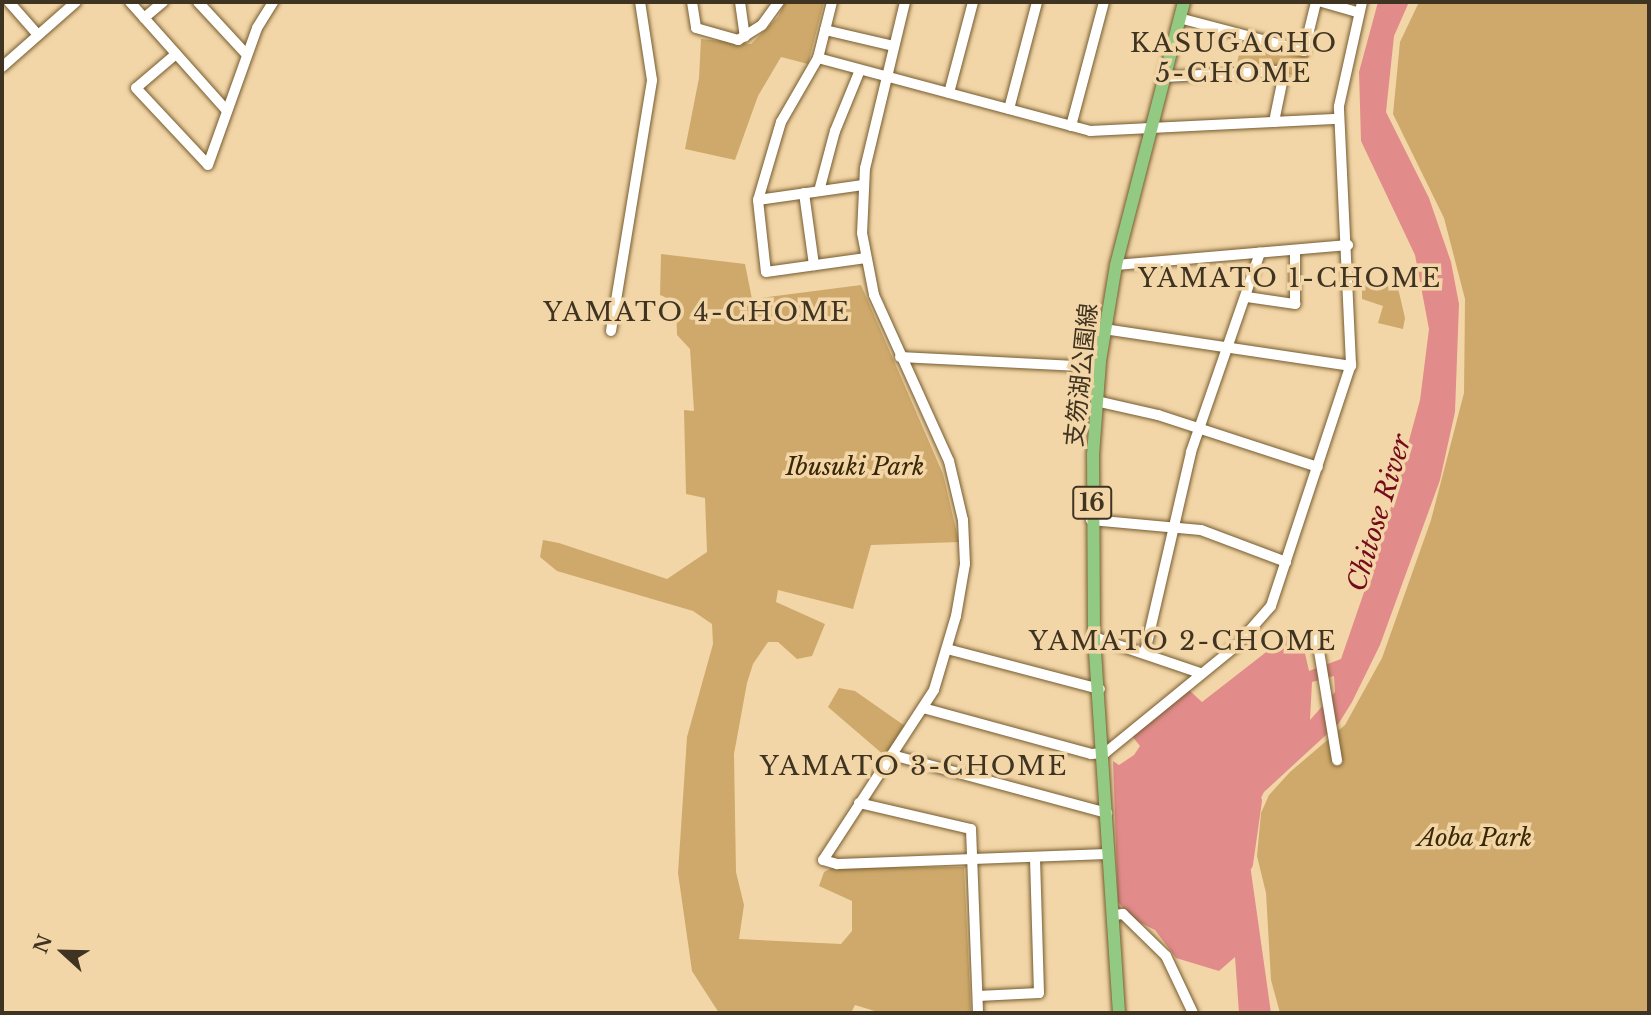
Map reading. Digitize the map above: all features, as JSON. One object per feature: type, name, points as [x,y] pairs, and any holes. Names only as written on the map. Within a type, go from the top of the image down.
[{"type":"main road","name":"支笏湖公園線","points":[[1119,1013],[1105,753],[1094,637],[1091,520],[1096,401],[1104,329],[1116,265],[1184,2]]},
{"type":"street","points":[[9,2],[38,35]]},
{"type":"street","points":[[2,67],[76,2]]},
{"type":"street","points":[[130,2],[227,111]]},
{"type":"street","points":[[144,18],[163,2]]},
{"type":"street","points":[[198,2],[247,55]]},
{"type":"street","points":[[611,331],[652,80],[640,2]]},
{"type":"street","points":[[692,2],[696,27],[738,40],[773,14],[779,2]]},
{"type":"street","points":[[740,2],[745,37]]},
{"type":"street","points":[[832,2],[818,58],[781,122],[758,200],[766,272],[866,258]]},
{"type":"street","points":[[905,2],[863,186],[866,258],[874,295],[949,461],[963,520],[965,564],[947,649],[923,708],[822,860],[837,864],[1109,854]]},
{"type":"street","points":[[949,93],[973,2]]},
{"type":"street","points":[[1009,109],[1037,2]]},
{"type":"street","points":[[1071,126],[1104,2]]},
{"type":"street","points":[[1179,18],[1304,51],[1316,2]]},
{"type":"street","points":[[923,708],[1091,754],[1105,753],[1236,646],[1267,612],[1351,366],[1348,245],[1339,119],[1360,7],[1322,2]]},
{"type":"street","points":[[176,54],[136,88],[208,165],[247,55],[271,3]]},
{"type":"street","points":[[825,30],[894,46]]},
{"type":"street","points":[[818,58],[1090,131],[1339,119]]},
{"type":"street","points":[[819,191],[835,131],[860,70]]},
{"type":"street","points":[[1164,77],[1275,71],[1283,78],[1274,122]]},
{"type":"street","points":[[758,200],[863,186]]},
{"type":"street","points":[[804,194],[814,265]]},
{"type":"street","points":[[1116,265],[1348,245]]},
{"type":"street","points":[[1247,297],[1295,304],[1295,250]]},
{"type":"street","points":[[1145,652],[1174,526],[1201,428],[1260,253]]},
{"type":"street","points":[[1104,329],[1230,345],[1351,366]]},
{"type":"street","points":[[900,357],[1100,368]]},
{"type":"street","points":[[1096,401],[1201,428],[1318,467]]},
{"type":"street","points":[[1091,520],[1201,530],[1286,562]]},
{"type":"street","points":[[1094,637],[1145,652],[1200,673]]},
{"type":"street","points":[[1317,643],[1337,760]]},
{"type":"street","points":[[947,649],[1100,689]]},
{"type":"street","points":[[892,755],[1107,813]]},
{"type":"street","points":[[859,803],[971,829],[978,1013]]},
{"type":"street","points":[[978,996],[1039,993],[1035,858]]},
{"type":"street","points":[[1113,915],[1123,914],[1166,956],[1193,1013]]},
{"type":"green space","points":[[785,2],[824,2],[808,64],[781,57],[758,96],[735,160],[685,149],[699,78],[701,39],[751,44],[778,17]]},
{"type":"green space","name":"Aoba Park","points":[[1419,2],[1649,2],[1649,1013],[1280,1013],[1271,980],[1266,893],[1257,856],[1261,813],[1269,795],[1290,772],[1345,725],[1382,658],[1431,520],[1464,393],[1465,299],[1444,218],[1393,114],[1400,42]]},
{"type":"green space","points":[[1242,38],[1309,56],[1302,80],[1279,69],[1236,69]]},
{"type":"green space","name":"Ibusuki Park","points":[[661,254],[745,264],[752,299],[861,285],[943,474],[959,542],[871,545],[853,609],[778,590],[776,602],[825,624],[812,656],[797,659],[778,642],[768,642],[753,664],[747,683],[734,754],[736,872],[744,905],[739,939],[841,944],[852,931],[852,901],[819,886],[824,872],[832,868],[964,867],[971,1013],[881,1013],[855,1005],[851,1013],[719,1013],[692,971],[678,873],[687,737],[713,644],[712,624],[693,611],[557,571],[540,557],[543,540],[667,579],[707,552],[705,498],[686,494],[684,410],[694,411],[690,349],[677,335],[676,302],[660,295]]},
{"type":"green space","points":[[1362,281],[1398,288],[1405,318],[1403,329],[1378,323],[1383,306],[1362,299]]},
{"type":"green space","points":[[839,688],[855,691],[905,726],[885,756],[828,707]]},
{"type":"shaded area","points":[[1378,2],[1409,2],[1394,36],[1386,112],[1429,198],[1451,262],[1459,304],[1455,412],[1440,480],[1380,645],[1352,702],[1339,723],[1264,792],[1245,829],[1271,1013],[1239,1013],[1235,957],[1219,971],[1176,958],[1155,930],[1133,919],[1118,902],[1113,761],[1119,765],[1134,755],[1140,746],[1132,736],[1189,690],[1202,702],[1288,635],[1304,649],[1309,671],[1341,659],[1382,540],[1420,400],[1429,329],[1415,255],[1361,141],[1359,72]],"holes":[[[1334,676],[1335,692],[1310,720],[1312,682]]]},
{"type":"waterway","name":"Chitose River","points":[[1246,864],[1255,801]]},
{"type":"district","name":"KASUGACHO 5-CHOME","points":[[1234,59]]},
{"type":"district","name":"YAMATO 1-CHOME","points":[[1290,279]]},
{"type":"district","name":"YAMATO 4-CHOME","points":[[697,313]]},
{"type":"district","name":"YAMATO 2-CHOME","points":[[1183,642]]},
{"type":"district","name":"YAMATO 3-CHOME","points":[[914,767]]}]
